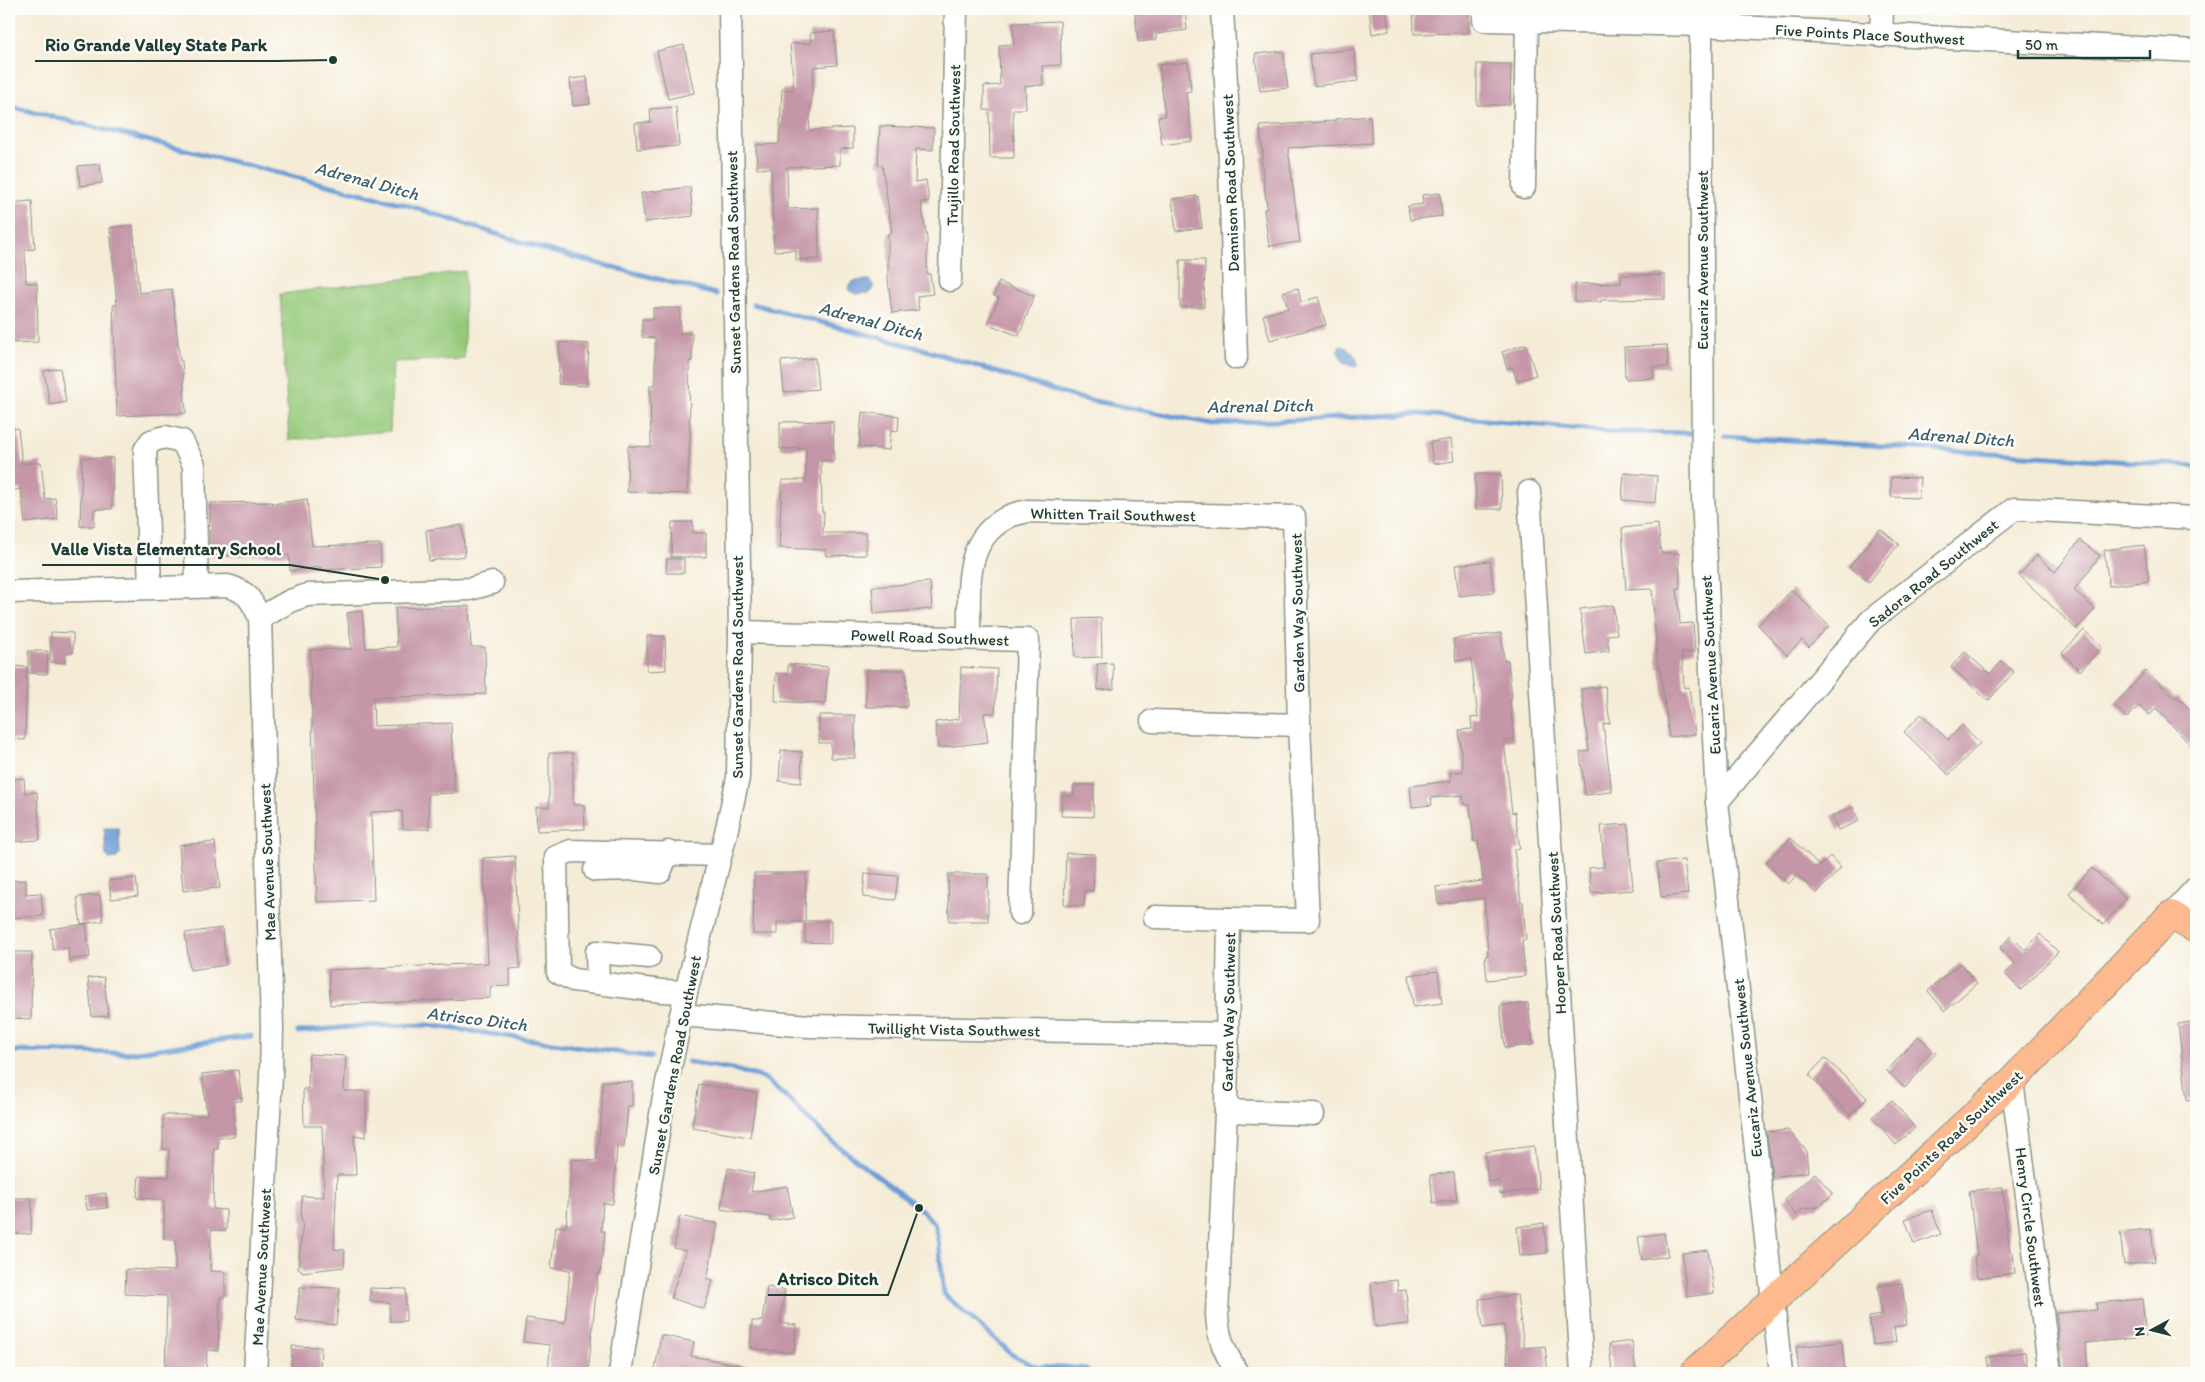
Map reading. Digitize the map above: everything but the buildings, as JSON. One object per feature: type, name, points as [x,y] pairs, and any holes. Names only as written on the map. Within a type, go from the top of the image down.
[{"type":"main road","name":"Five Points Road Southwest","points":[[1694,1373],[1774,1302],[2012,1081],[2171,915]]},
{"type":"main road","points":[[2171,915],[2196,930]]},
{"type":"street","name":"Sunset Gardens Road Southwest","points":[[620,1373],[663,1102],[686,992],[738,778],[740,632],[730,9]]},
{"type":"street","name":"Trujillo Road Southwest","points":[[950,280],[956,9]]},
{"type":"street","name":"Dennison Road Southwest","points":[[1222,9],[1230,137],[1236,358]]},
{"type":"street","points":[[1881,36],[1882,9]]},
{"type":"street","name":"Five Points Place Southwest","points":[[1484,14],[1526,21],[1619,16],[1701,25],[1881,36],[2196,51]]},
{"type":"street","points":[[1524,187],[1526,21]]},
{"type":"street","name":"Eucariz Avenue Southwest","points":[[1701,25],[1703,496],[1717,802],[1774,1302]]},
{"type":"street","points":[[150,587],[145,450],[151,441],[165,437],[182,441],[194,465],[197,586]]},
{"type":"street","name":"Hooper Road Southwest","points":[[1529,492],[1582,1373]]},
{"type":"street","name":"Sadora Road Southwest","points":[[1717,802],[1871,620],[2014,509],[2196,518]]},
{"type":"street","name":"Whitten Trail Southwest","points":[[968,637],[970,564],[978,543],[991,528],[1007,517],[1028,511],[1294,517]]},
{"type":"street","name":"Garden Way Southwest","points":[[1237,1373],[1222,1346],[1218,1330],[1226,1111],[1229,919],[1308,920],[1299,725],[1294,517]]},
{"type":"street","points":[[260,618],[290,601],[307,595],[470,589],[492,582]]},
{"type":"street","name":"Mae Avenue Southwest","points":[[9,592],[228,586],[242,590],[252,602],[260,618],[272,1026],[255,1373]]},
{"type":"street","name":"Powell Road Southwest","points":[[740,632],[1028,640],[1020,913]]},
{"type":"street","points":[[1152,721],[1299,725]]},
{"type":"street","points":[[664,862],[571,851],[556,857],[558,972],[572,980],[662,991],[686,992]]},
{"type":"street","points":[[595,870],[634,869],[664,862],[720,855]]},
{"type":"street","name":"Five Points Road Southwest","points":[[2171,915],[2196,888]]},
{"type":"street","points":[[1156,917],[1229,919]]},
{"type":"street","points":[[598,983],[597,952],[649,957]]},
{"type":"street","name":"Twillight Vista Southwest","points":[[680,1020],[809,1026],[1228,1034]]},
{"type":"street","name":"Henry Circle Southwest","points":[[2012,1081],[2050,1373]]},
{"type":"street","points":[[1226,1111],[1313,1114]]},
{"type":"street","points":[[1774,1302],[1781,1373]]},
{"type":"green space","points":[[465,271],[464,359],[393,362],[390,431],[289,440],[280,294]]},
{"type":"water","points":[[869,280],[874,286],[870,293],[855,294],[849,290],[849,285],[854,281]]},
{"type":"water","points":[[1340,346],[1347,348],[1352,353],[1358,362],[1358,366],[1353,367],[1344,362],[1337,351]]},
{"type":"water","points":[[104,828],[119,828],[120,855],[117,855],[117,858],[109,859],[109,856],[106,856]]},
{"type":"waterway","name":"Adrenal Ditch","points":[[9,106],[404,204],[543,249],[716,294]]},
{"type":"waterway","name":"Adrenal Ditch","points":[[753,304],[926,350],[1079,398],[1213,424],[1420,414],[1615,432],[1692,433]]},
{"type":"waterway","name":"Adrenal Ditch","points":[[1725,436],[2196,466]]},
{"type":"waterway","name":"Atrisco Ditch","points":[[298,1032],[360,1026],[428,1025],[651,1057]]},
{"type":"waterway","name":"Atrisco Ditch","points":[[9,1051],[128,1053],[251,1036]]},
{"type":"waterway","name":"Atrisco Ditch","points":[[688,1062],[732,1069],[764,1078],[829,1139],[919,1208],[934,1223],[938,1239],[944,1294],[1014,1356],[1038,1368],[1063,1367],[1085,1369],[1089,1373]]},
{"type":"place","name":"Rio Grande Valley State Park","points":[[333,60]]},
{"type":"place","name":"Valle Vista Elementary School","points":[[385,580]]},
{"type":"place","name":"Atrisco Ditch","points":[[919,1208]]}]
